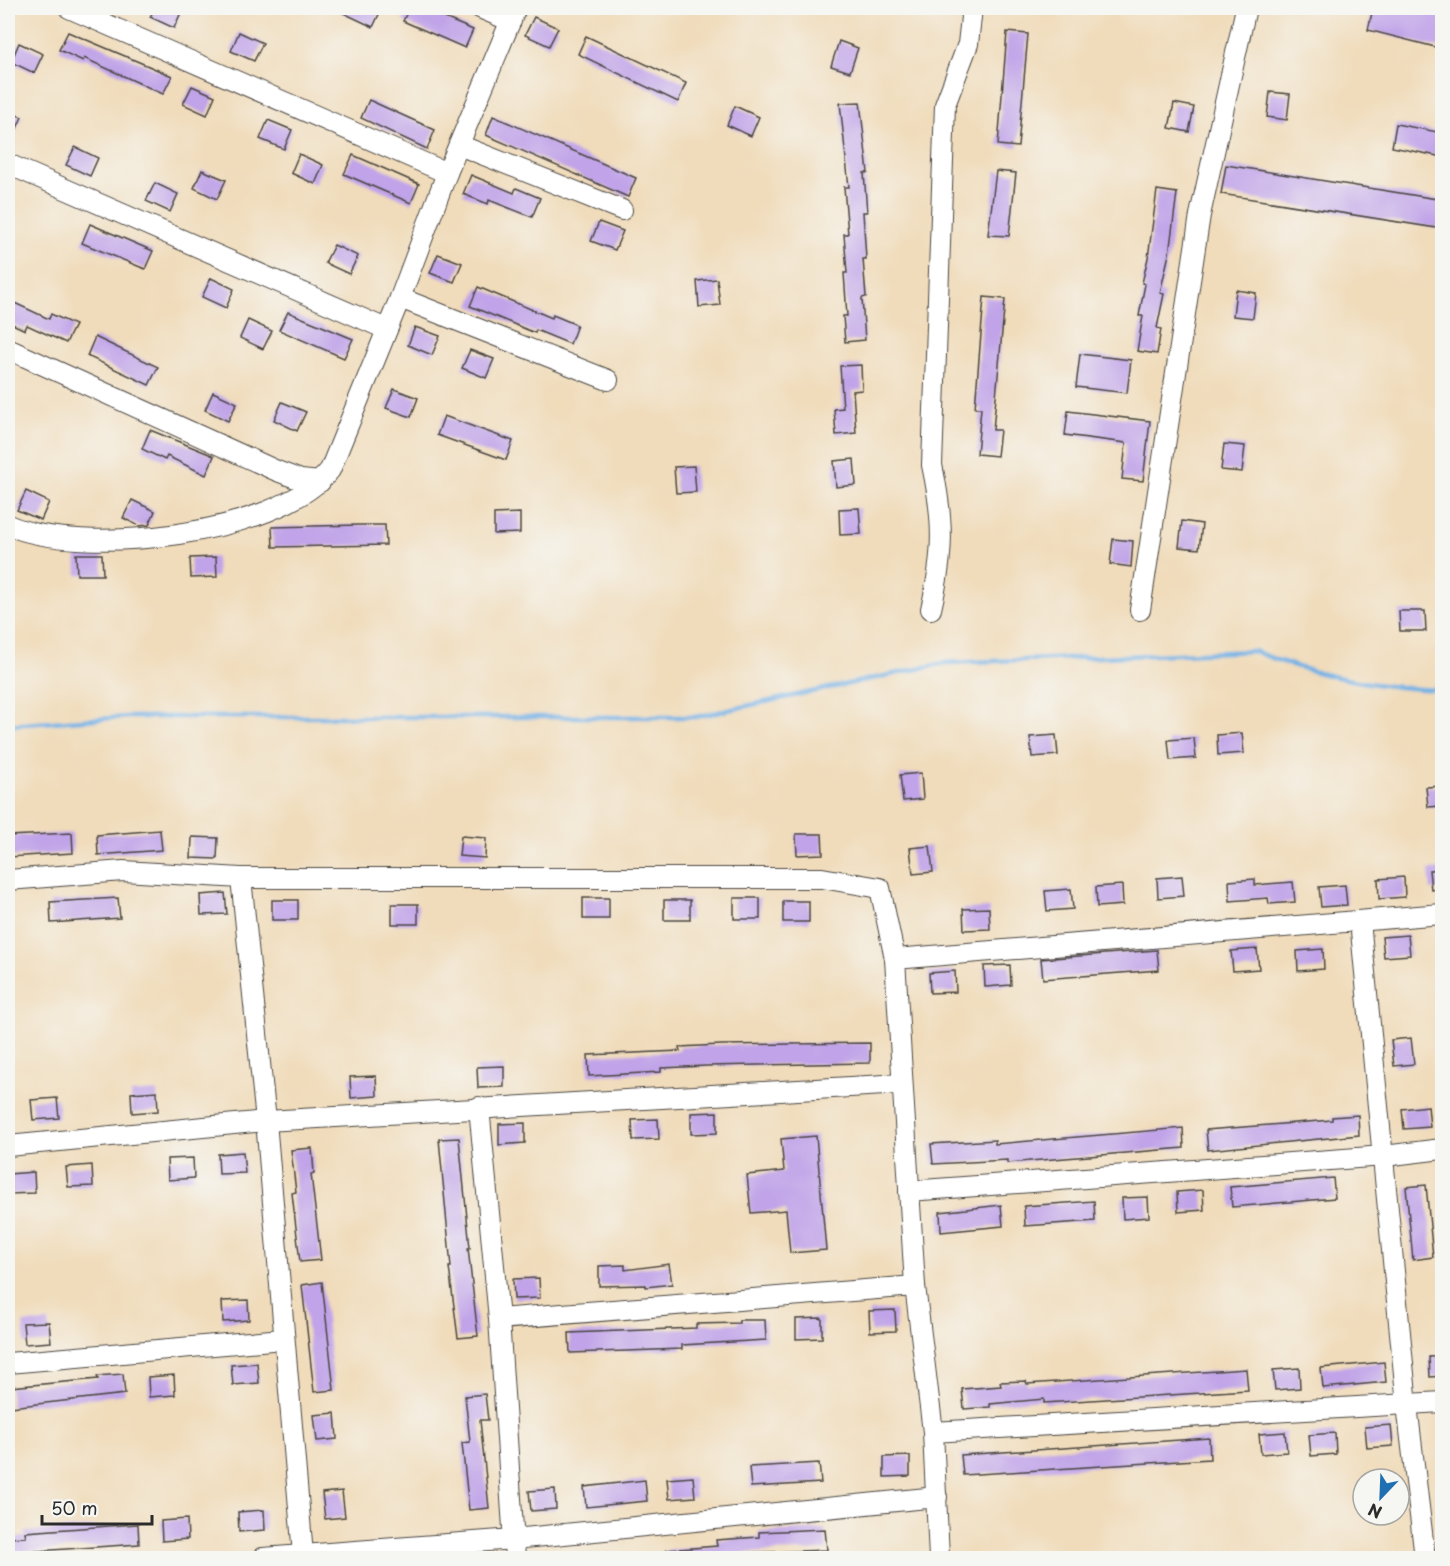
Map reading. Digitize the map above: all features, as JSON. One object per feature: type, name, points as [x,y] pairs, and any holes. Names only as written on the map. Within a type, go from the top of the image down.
[{"type":"street","points":[[69,8],[447,173]]},
{"type":"street","points":[[8,525],[55,537],[164,538],[242,519],[304,495],[320,482],[330,470],[400,298],[447,173],[514,14],[480,8]]},
{"type":"street","points":[[931,609],[941,568],[941,508],[932,465],[945,105],[968,44],[972,8]]},
{"type":"street","points":[[1140,610],[1200,214],[1246,8]]},
{"type":"street","points":[[459,145],[622,210]]},
{"type":"street","points":[[8,164],[386,329]]},
{"type":"street","points":[[400,298],[608,380]]},
{"type":"street","points":[[8,349],[277,471],[301,480],[320,482]]},
{"type":"street","points":[[8,880],[123,871],[241,878],[822,878],[852,881],[880,888],[894,959],[915,1286],[933,1432],[939,1558]]},
{"type":"street","points":[[241,878],[266,1121],[303,1556]]},
{"type":"street","points":[[894,959],[1443,914]]},
{"type":"street","points":[[1360,921],[1407,1405],[1425,1558]]},
{"type":"street","points":[[8,1146],[266,1121],[902,1084]]},
{"type":"street","points":[[479,1107],[499,1319],[515,1549]]},
{"type":"street","points":[[909,1191],[1384,1156],[1443,1149]]},
{"type":"street","points":[[499,1319],[915,1286]]},
{"type":"street","points":[[8,1363],[283,1340]]},
{"type":"street","points":[[933,1432],[1443,1402]]},
{"type":"street","points":[[263,1558],[515,1549],[937,1497]]},
{"type":"building","points":[[155,8],[183,8],[174,28],[150,17]]},
{"type":"building","points":[[333,8],[382,8],[373,27]]},
{"type":"building","points":[[409,8],[421,8],[473,30],[465,48],[403,21]]},
{"type":"building","points":[[1373,8],[1429,8],[1443,12],[1443,49],[1368,30]]},
{"type":"building","points":[[534,17],[558,28],[549,46],[525,35]]},
{"type":"building","points":[[68,32],[172,76],[163,94],[84,58],[83,61],[59,50]]},
{"type":"building","points":[[239,32],[263,43],[254,61],[231,51]]},
{"type":"building","points":[[1007,32],[1028,34],[1018,147],[998,145]]},
{"type":"building","points":[[586,36],[686,83],[678,102],[578,54]]},
{"type":"building","points":[[839,41],[858,48],[850,72],[831,66]]},
{"type":"building","points":[[19,43],[43,54],[34,73],[11,62]]},
{"type":"building","points":[[192,86],[215,96],[207,115],[183,104]]},
{"type":"building","points":[[1270,92],[1290,94],[1287,120],[1267,117]]},
{"type":"building","points":[[369,100],[435,130],[427,149],[361,118]]},
{"type":"building","points":[[860,102],[868,173],[864,173],[867,212],[863,212],[866,297],[862,298],[865,340],[845,342],[843,316],[847,316],[844,273],[847,273],[844,234],[848,234],[844,187],[849,187],[840,103]]},
{"type":"building","points":[[1174,103],[1194,107],[1189,132],[1169,128]]},
{"type":"building","points":[[735,106],[759,117],[751,136],[727,125]]},
{"type":"building","points":[[8,111],[22,117],[8,148]]},
{"type":"building","points":[[493,116],[636,178],[628,197],[486,135]]},
{"type":"building","points":[[268,120],[292,130],[284,149],[260,139]]},
{"type":"building","points":[[1396,124],[1443,133],[1443,157],[1392,147]]},
{"type":"building","points":[[75,147],[98,158],[90,176],[66,165]]},
{"type":"building","points":[[299,154],[323,165],[315,184],[291,173]]},
{"type":"building","points":[[353,155],[419,184],[411,203],[344,174]]},
{"type":"building","points":[[1226,165],[1443,200],[1443,229],[1221,194]]},
{"type":"building","points":[[202,170],[226,180],[217,199],[194,188]]},
{"type":"building","points":[[996,171],[1016,173],[1009,236],[988,235]]},
{"type":"building","points":[[471,175],[514,193],[516,188],[540,198],[532,217],[489,200],[488,204],[463,194]]},
{"type":"building","points":[[155,183],[178,194],[170,212],[146,201]]},
{"type":"building","points":[[1157,190],[1177,193],[1169,254],[1160,293],[1164,294],[1157,328],[1161,329],[1157,354],[1137,351],[1143,316],[1139,316],[1145,284],[1142,283],[1148,258]]},
{"type":"building","points":[[599,222],[623,231],[615,250],[591,241]]},
{"type":"building","points":[[90,224],[153,251],[145,269],[82,243]]},
{"type":"building","points":[[334,245],[358,256],[349,274],[325,263]]},
{"type":"building","points":[[438,254],[462,263],[454,282],[430,273]]},
{"type":"building","points":[[211,278],[234,289],[226,308],[202,297]]},
{"type":"building","points":[[717,279],[720,305],[699,307],[697,281]]},
{"type":"building","points":[[478,287],[552,318],[553,315],[577,325],[570,344],[536,330],[535,333],[470,306]]},
{"type":"building","points":[[1236,290],[1256,293],[1253,318],[1233,316]]},
{"type":"building","points":[[984,297],[1005,299],[993,430],[1000,430],[997,456],[977,454],[981,408],[975,408]]},
{"type":"building","points":[[8,300],[49,319],[51,314],[75,325],[66,343],[27,325],[25,330],[8,322]]},
{"type":"building","points":[[288,312],[353,339],[344,358],[279,330]]},
{"type":"building","points":[[248,320],[272,331],[263,349],[240,338]]},
{"type":"building","points":[[415,327],[440,336],[432,355],[408,345]]},
{"type":"building","points":[[95,337],[158,367],[149,385],[87,356]]},
{"type":"building","points":[[470,350],[494,359],[486,378],[462,368]]},
{"type":"building","points":[[1080,354],[1131,360],[1127,393],[1076,387]]},
{"type":"building","points":[[861,365],[862,390],[853,391],[856,433],[836,435],[834,409],[843,408],[840,366]]},
{"type":"building","points":[[394,389],[418,398],[411,417],[386,408]]},
{"type":"building","points":[[213,392],[237,403],[228,421],[205,410]]},
{"type":"building","points":[[282,402],[306,412],[297,431],[274,420]]},
{"type":"building","points":[[1068,411],[1150,421],[1143,481],[1122,479],[1126,443],[1065,435]]},
{"type":"building","points":[[444,416],[513,441],[506,460],[437,435]]},
{"type":"building","points":[[150,430],[214,456],[206,475],[167,456],[165,460],[142,449]]},
{"type":"building","points":[[1224,444],[1245,446],[1242,472],[1221,470]]},
{"type":"building","points":[[854,459],[856,485],[836,487],[834,461]]},
{"type":"building","points":[[694,466],[696,492],[676,493],[674,467]]},
{"type":"building","points":[[26,491],[49,502],[41,520],[17,510]]},
{"type":"building","points":[[132,500],[155,511],[149,525],[139,526],[123,518]]},
{"type":"building","points":[[859,508],[861,534],[840,535],[839,509]]},
{"type":"building","points":[[520,513],[520,533],[494,534],[494,514]]},
{"type":"building","points":[[1182,521],[1202,524],[1199,549],[1179,547]]},
{"type":"building","points":[[385,525],[386,545],[273,547],[272,527]]},
{"type":"building","points":[[1113,539],[1133,541],[1131,567],[1110,564]]},
{"type":"building","points":[[76,554],[102,554],[103,575],[77,575]]},
{"type":"building","points":[[216,557],[217,577],[191,578],[190,558]]},
{"type":"building","points":[[1399,611],[1425,611],[1426,631],[1400,631]]},
{"type":"building","points":[[1242,733],[1244,753],[1218,755],[1217,735]]},
{"type":"building","points":[[1056,735],[1058,755],[1032,757],[1030,737]]},
{"type":"building","points":[[1194,738],[1196,758],[1170,760],[1168,740]]},
{"type":"building","points":[[921,773],[923,799],[903,801],[900,775]]},
{"type":"building","points":[[1443,786],[1443,806],[1428,807],[1426,787]]},
{"type":"building","points":[[160,830],[162,850],[98,855],[97,835]]},
{"type":"building","points":[[72,833],[73,853],[8,857],[8,836]]},
{"type":"building","points":[[796,834],[822,834],[823,854],[797,855]]},
{"type":"building","points":[[461,836],[486,838],[485,858],[459,856]]},
{"type":"building","points":[[192,837],[218,838],[217,859],[191,858]]},
{"type":"building","points":[[930,846],[933,872],[913,874],[910,848]]},
{"type":"building","points":[[1443,869],[1443,889],[1431,890],[1429,870]]},
{"type":"building","points":[[1182,876],[1184,896],[1158,898],[1157,878]]},
{"type":"building","points":[[1404,877],[1405,897],[1379,899],[1378,879]]},
{"type":"building","points":[[1255,879],[1255,885],[1293,882],[1295,902],[1269,904],[1268,898],[1230,901],[1229,881]]},
{"type":"building","points":[[1122,885],[1123,905],[1097,907],[1096,887]]},
{"type":"building","points":[[1345,885],[1347,905],[1321,907],[1319,887]]},
{"type":"building","points":[[1071,889],[1073,909],[1047,911],[1045,891]]},
{"type":"building","points":[[225,893],[227,914],[201,915],[200,895]]},
{"type":"building","points":[[118,898],[120,918],[51,923],[50,902]]},
{"type":"building","points":[[583,898],[609,898],[609,919],[583,919]]},
{"type":"building","points":[[734,898],[760,898],[760,919],[734,919]]},
{"type":"building","points":[[272,900],[298,900],[298,920],[272,920]]},
{"type":"building","points":[[664,900],[690,900],[690,920],[664,920]]},
{"type":"building","points":[[783,901],[809,901],[809,922],[783,922]]},
{"type":"building","points":[[392,904],[418,904],[418,924],[392,924]]},
{"type":"building","points":[[989,908],[990,929],[964,930],[963,909]]},
{"type":"building","points":[[1408,935],[1410,955],[1384,957],[1382,937]]},
{"type":"building","points":[[1257,949],[1259,969],[1233,971],[1231,951]]},
{"type":"building","points":[[1323,949],[1324,969],[1298,971],[1297,951]]},
{"type":"building","points":[[1157,950],[1159,970],[1043,979],[1041,959]]},
{"type":"building","points":[[1010,965],[1011,985],[985,987],[984,966]]},
{"type":"building","points":[[955,971],[956,992],[930,993],[929,973]]},
{"type":"building","points":[[1411,1038],[1414,1064],[1394,1066],[1391,1040]]},
{"type":"building","points":[[870,1043],[870,1063],[661,1068],[661,1072],[589,1076],[588,1055],[680,1051],[679,1047],[721,1045]]},
{"type":"building","points":[[504,1066],[504,1087],[478,1088],[477,1067]]},
{"type":"building","points":[[376,1076],[377,1096],[351,1098],[350,1077]]},
{"type":"building","points":[[157,1091],[158,1111],[132,1113],[131,1093]]},
{"type":"building","points":[[57,1098],[59,1118],[33,1120],[31,1100]]},
{"type":"building","points":[[1428,1106],[1430,1127],[1404,1129],[1402,1109]]},
{"type":"building","points":[[717,1112],[717,1133],[691,1134],[691,1113]]},
{"type":"building","points":[[1358,1115],[1359,1135],[1208,1150],[1206,1130],[1332,1120],[1332,1117]]},
{"type":"building","points":[[658,1119],[659,1139],[633,1140],[632,1120]]},
{"type":"building","points":[[525,1123],[525,1143],[499,1145],[499,1124]]},
{"type":"building","points":[[1183,1128],[1184,1148],[1007,1163],[1007,1160],[933,1164],[931,1144],[995,1140],[995,1144]]},
{"type":"building","points":[[816,1136],[826,1250],[790,1253],[786,1210],[751,1213],[747,1175],[784,1171],[781,1139]]},
{"type":"building","points":[[459,1138],[478,1336],[458,1338],[449,1267],[451,1267],[439,1139]]},
{"type":"building","points":[[312,1148],[314,1173],[311,1174],[321,1260],[300,1262],[292,1193],[296,1192],[291,1150]]},
{"type":"building","points":[[243,1152],[245,1173],[219,1174],[218,1154]]},
{"type":"building","points":[[193,1158],[194,1178],[168,1180],[167,1159]]},
{"type":"building","points":[[92,1165],[93,1186],[68,1187],[66,1167]]},
{"type":"building","points":[[34,1172],[35,1193],[9,1194],[8,1174]]},
{"type":"building","points":[[1333,1178],[1335,1198],[1232,1207],[1230,1187]]},
{"type":"building","points":[[1426,1185],[1433,1257],[1413,1260],[1406,1187]]},
{"type":"building","points":[[1203,1190],[1204,1210],[1178,1212],[1177,1192]]},
{"type":"building","points":[[1148,1197],[1149,1217],[1123,1219],[1122,1198]]},
{"type":"building","points":[[1094,1201],[1095,1221],[1025,1226],[1024,1206]]},
{"type":"building","points":[[1001,1205],[1003,1226],[941,1232],[940,1212]]},
{"type":"building","points":[[669,1264],[672,1284],[646,1287],[646,1285],[599,1286],[599,1266],[625,1265],[625,1270]]},
{"type":"building","points":[[539,1278],[540,1298],[514,1299],[513,1279]]},
{"type":"building","points":[[322,1282],[334,1390],[314,1392],[302,1285]]},
{"type":"building","points":[[248,1300],[249,1320],[223,1322],[222,1301]]},
{"type":"building","points":[[895,1310],[896,1331],[870,1332],[869,1311]]},
{"type":"building","points":[[822,1318],[822,1338],[796,1339],[796,1319]]},
{"type":"building","points":[[739,1320],[765,1320],[766,1340],[682,1345],[682,1349],[570,1353],[569,1333],[696,1328],[696,1324],[739,1323]]},
{"type":"building","points":[[49,1322],[51,1342],[25,1344],[23,1323]]},
{"type":"building","points":[[1443,1356],[1443,1376],[1430,1377],[1429,1357]]},
{"type":"building","points":[[1384,1362],[1386,1382],[1323,1388],[1321,1368]]},
{"type":"building","points":[[257,1363],[259,1383],[233,1385],[231,1365]]},
{"type":"building","points":[[1299,1368],[1300,1388],[1275,1390],[1273,1370]]},
{"type":"building","points":[[1246,1369],[1248,1390],[1044,1403],[1044,1399],[964,1409],[962,1389],[1001,1386],[1000,1382],[1026,1381],[1027,1384]]},
{"type":"building","points":[[123,1374],[125,1394],[11,1407],[10,1387],[98,1379],[97,1376]]},
{"type":"building","points":[[174,1375],[175,1395],[149,1397],[148,1377]]},
{"type":"building","points":[[485,1394],[488,1420],[480,1420],[489,1508],[469,1510],[462,1443],[470,1442],[465,1396]]},
{"type":"building","points":[[335,1413],[337,1439],[317,1441],[314,1415]]},
{"type":"building","points":[[1391,1425],[1393,1446],[1367,1448],[1365,1427]]},
{"type":"building","points":[[1285,1432],[1287,1452],[1261,1454],[1259,1434]]},
{"type":"building","points":[[1335,1433],[1336,1454],[1311,1456],[1309,1435]]},
{"type":"building","points":[[1209,1438],[1210,1459],[963,1475],[961,1455]]},
{"type":"building","points":[[910,1456],[910,1476],[884,1477],[884,1457]]},
{"type":"building","points":[[819,1463],[821,1483],[751,1487],[749,1467]]},
{"type":"building","points":[[693,1477],[695,1497],[669,1499],[667,1479]]},
{"type":"building","points":[[645,1480],[647,1501],[586,1507],[584,1487]]},
{"type":"building","points":[[555,1489],[556,1509],[531,1511],[529,1491]]},
{"type":"building","points":[[342,1491],[345,1517],[325,1519],[322,1493]]},
{"type":"building","points":[[264,1510],[265,1530],[239,1532],[238,1512]]},
{"type":"building","points":[[187,1519],[188,1539],[162,1541],[161,1521]]},
{"type":"building","points":[[138,1524],[139,1544],[8,1553],[8,1538],[26,1537],[25,1532]]},
{"type":"building","points":[[825,1529],[827,1550],[743,1553],[744,1558],[668,1558],[667,1550],[717,1546],[716,1540],[759,1537],[759,1532]]},
{"type":"waterway","points":[[8,725],[126,717],[696,717],[945,663],[1254,651],[1276,660],[1346,679],[1395,687],[1442,690]]}]
